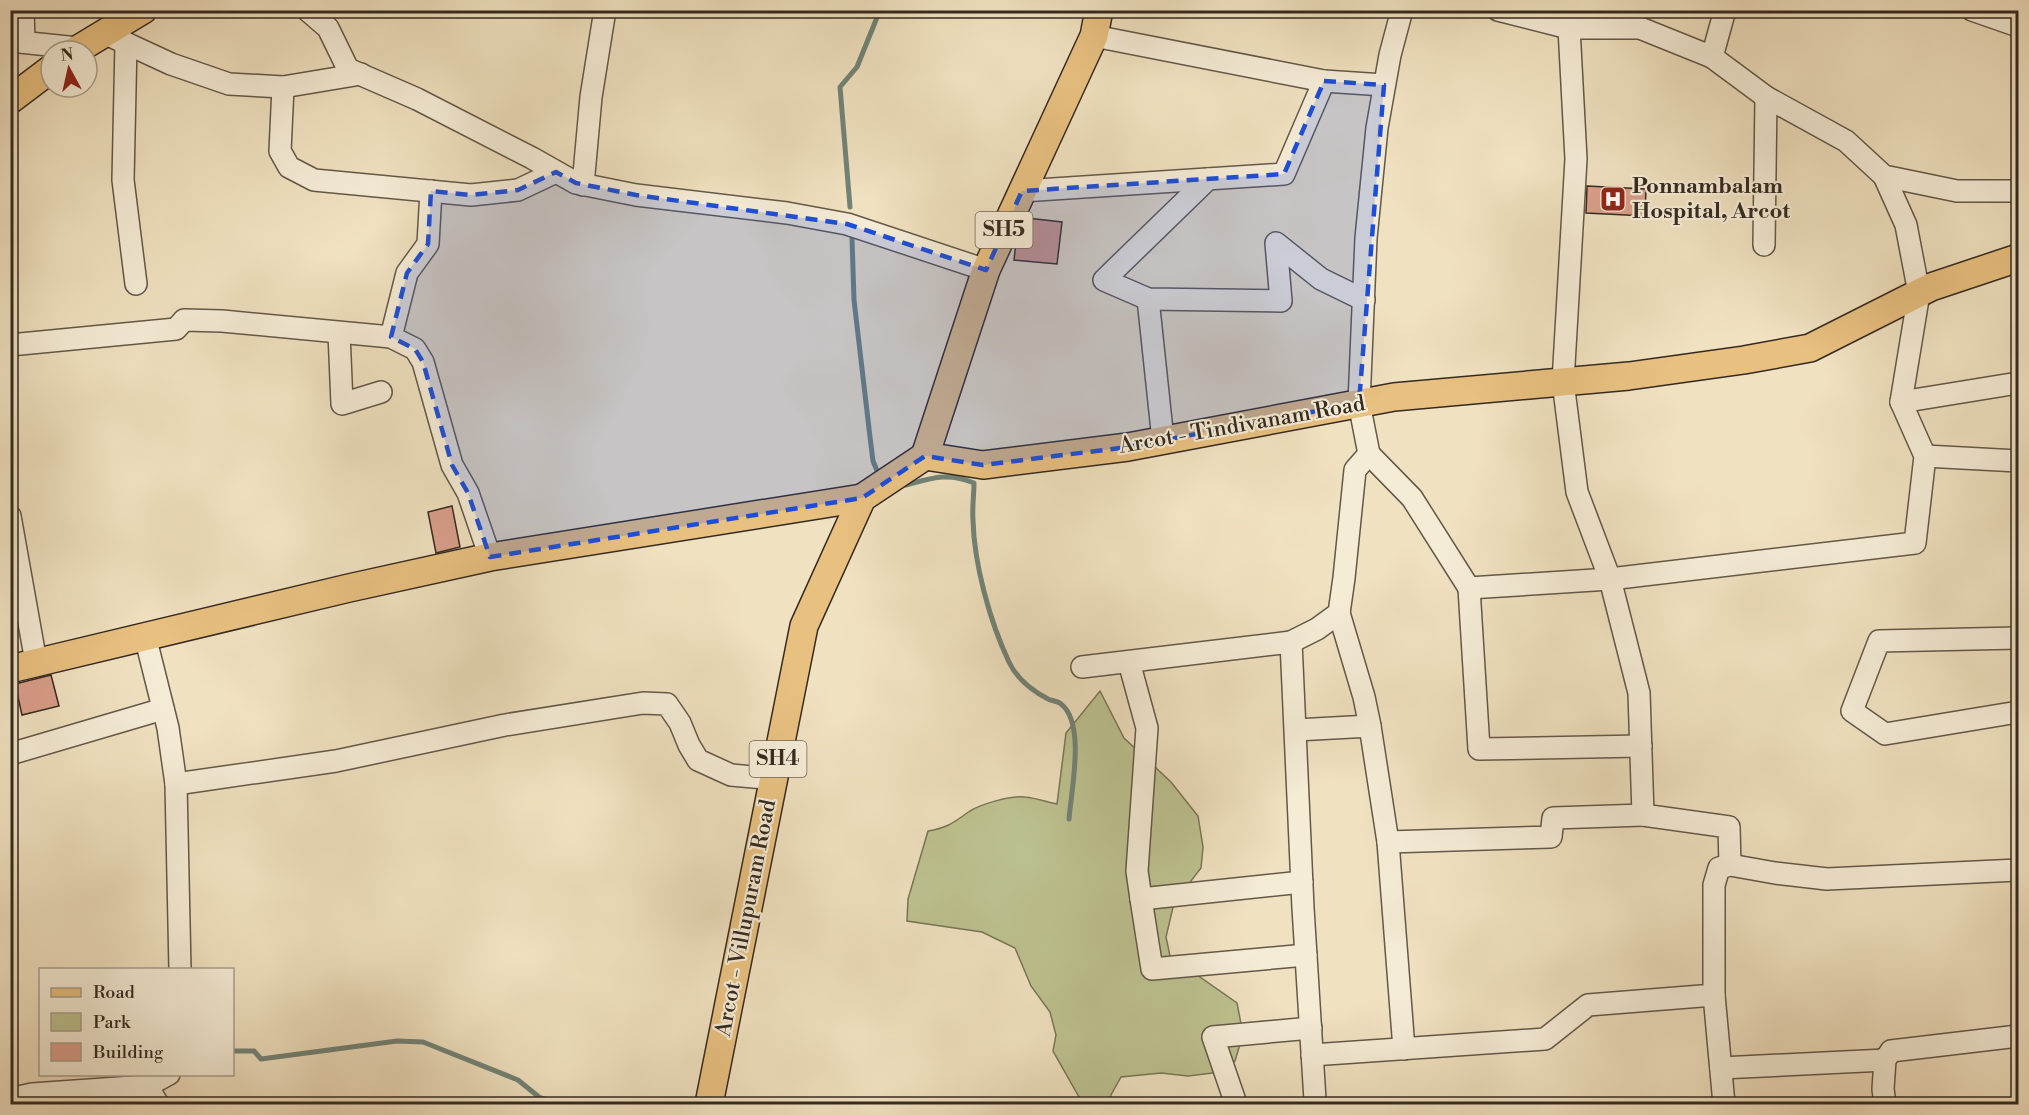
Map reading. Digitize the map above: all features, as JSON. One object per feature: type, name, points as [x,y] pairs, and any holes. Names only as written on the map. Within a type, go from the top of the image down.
[{"type":"main road","points":[[99,43],[115,38],[143,10]]},
{"type":"main road","name":"SH5","points":[[925,456],[986,270],[1096,23]]},
{"type":"main road","points":[[10,100],[39,78]]},
{"type":"main road","name":"Arcot - Tindivanam Road","points":[[925,456],[983,465],[1128,447],[1394,397],[1629,376],[1744,360],[1809,348],[1931,287],[2019,258]]},
{"type":"main road","points":[[23,666],[349,588],[490,557],[862,498],[925,456]]},
{"type":"main road","name":"Arcot - Villupuram Road","points":[[709,1104],[804,626],[862,498]]},
{"type":"street","points":[[23,10],[17,41],[39,44]]},
{"type":"street","points":[[307,10],[327,28],[348,69],[417,99],[576,183],[636,195],[787,213],[847,224],[986,270]]},
{"type":"street","points":[[583,185],[591,97],[605,10]]},
{"type":"street","points":[[1402,10],[1384,85],[1374,150],[1366,238],[1359,403],[1369,454],[1412,498],[1469,588],[1479,749],[1641,746]]},
{"type":"street","points":[[1469,588],[1610,579],[1915,543],[1925,456],[1901,402],[1919,293],[1906,225],[1884,176],[1846,141],[1766,97],[1712,57],[1640,27],[1498,10]]},
{"type":"street","points":[[1712,57],[1725,10]]},
{"type":"street","points":[[1972,10],[2019,26]]},
{"type":"street","points":[[1570,19],[1576,159],[1563,382],[1577,492],[1610,579],[1640,693],[1643,816]]},
{"type":"street","points":[[1096,23],[1324,81],[1384,85]]},
{"type":"street","points":[[136,284],[123,180],[115,38],[171,64],[229,84],[283,87],[361,74]]},
{"type":"street","points":[[1022,190],[1284,174],[1324,81]]},
{"type":"street","points":[[283,87],[280,151],[289,168],[314,180],[471,195],[518,190],[556,172]]},
{"type":"street","points":[[1764,245],[1766,97]]},
{"type":"street","points":[[1884,176],[1957,191],[2019,191]]},
{"type":"street","points":[[1208,179],[1104,280],[1148,299],[1281,301],[1276,243],[1322,279],[1364,300]]},
{"type":"street","points":[[391,337],[407,273],[428,244],[431,191]]},
{"type":"street","points":[[1148,299],[1163,440]]},
{"type":"street","points":[[10,345],[176,329],[184,320],[222,321],[391,337],[415,349],[423,363],[452,465],[468,493],[490,557]]},
{"type":"street","points":[[339,333],[342,404],[381,392]]},
{"type":"street","points":[[1901,402],[2019,384]]},
{"type":"street","points":[[1369,454],[1355,470],[1339,613],[1364,697],[1388,842],[1404,1049]]},
{"type":"street","points":[[1925,456],[2019,461]]},
{"type":"street","points":[[10,516],[23,666]]},
{"type":"street","points":[[1082,668],[1291,642],[1317,629],[1339,613]]},
{"type":"street","points":[[145,636],[168,728],[176,784],[180,968]]},
{"type":"street","points":[[2019,638],[1879,641],[1852,711],[1886,734],[2019,712]]},
{"type":"street","points":[[1291,642],[1306,956],[1317,1104]]},
{"type":"street","points":[[1129,662],[1147,728],[1137,871],[1152,969],[1306,956]]},
{"type":"street","points":[[176,784],[336,761],[505,725],[643,703],[667,704],[680,723],[688,745],[698,760],[731,775],[774,779]]},
{"type":"street","points":[[10,754],[163,709]]},
{"type":"street","points":[[1296,730],[1370,726]]},
{"type":"street","points":[[1388,842],[1551,837],[1552,818],[1643,816],[1729,827],[1730,865]]},
{"type":"street","points":[[1724,1104],[1714,995],[1714,885],[1719,868],[1730,865],[1827,879],[2019,870]]},
{"type":"street","points":[[1141,899],[1302,882]]},
{"type":"street","points":[[1312,1055],[1545,1039],[1588,1005],[1714,995]]},
{"type":"street","points":[[1236,1104],[1213,1037],[1311,1028]]},
{"type":"street","points":[[1885,1104],[1883,1089],[1885,1060],[1891,1051],[2019,1036]]},
{"type":"street","points":[[1721,1068],[1885,1060]]},
{"type":"street","points":[[143,1095],[167,1076]]},
{"type":"street","points":[[12,1092],[143,1095],[158,1104]]},
{"type":"highlighted area","points":[[1324,81],[1384,85],[1359,403],[1128,447],[983,465],[925,456],[862,498],[490,557],[468,493],[452,465],[423,362],[415,349],[391,337],[407,273],[428,244],[431,191],[471,195],[518,190],[556,172],[576,183],[636,195],[847,224],[986,270],[1022,191],[1284,174]]},
{"type":"green space","points":[[1100,691],[1124,738],[1171,782],[1198,816],[1203,847],[1201,868],[1174,903],[1166,937],[1170,956],[1237,1003],[1243,1034],[1235,1061],[1221,1072],[1188,1076],[1161,1073],[1121,1077],[1111,1095],[1110,1104],[1083,1104],[1053,1051],[1056,1035],[1050,1012],[1031,986],[1015,948],[982,932],[907,921],[908,899],[928,831],[946,826],[981,806],[1005,799],[1025,797],[1057,804],[1066,733]]},
{"type":"building","points":[[1587,186],[1646,189],[1645,216],[1586,213]]},
{"type":"building","points":[[1027,218],[1062,222],[1057,264],[1014,260],[1016,242]]},
{"type":"building","points":[[452,506],[460,547],[436,553],[428,512]]},
{"type":"building","points":[[51,675],[59,706],[22,715],[15,684]]},
{"type":"waterway","points":[[850,207],[840,87],[857,67],[880,10]]},
{"type":"waterway","points":[[852,238],[854,300],[873,461],[878,473]]},
{"type":"waterway","points":[[906,485],[932,478],[948,477],[974,483],[973,515],[976,555],[984,593],[1002,646],[1020,679],[1042,696],[1061,704],[1069,713],[1073,726],[1075,758],[1069,819]]},
{"type":"waterway","points":[[234,1051],[254,1051],[261,1059],[397,1041],[423,1042],[518,1080],[539,1097],[558,1104]]},
{"type":"place","name":"Ponnambalam Hospital, Arcot","points":[[1613,199]]}]
